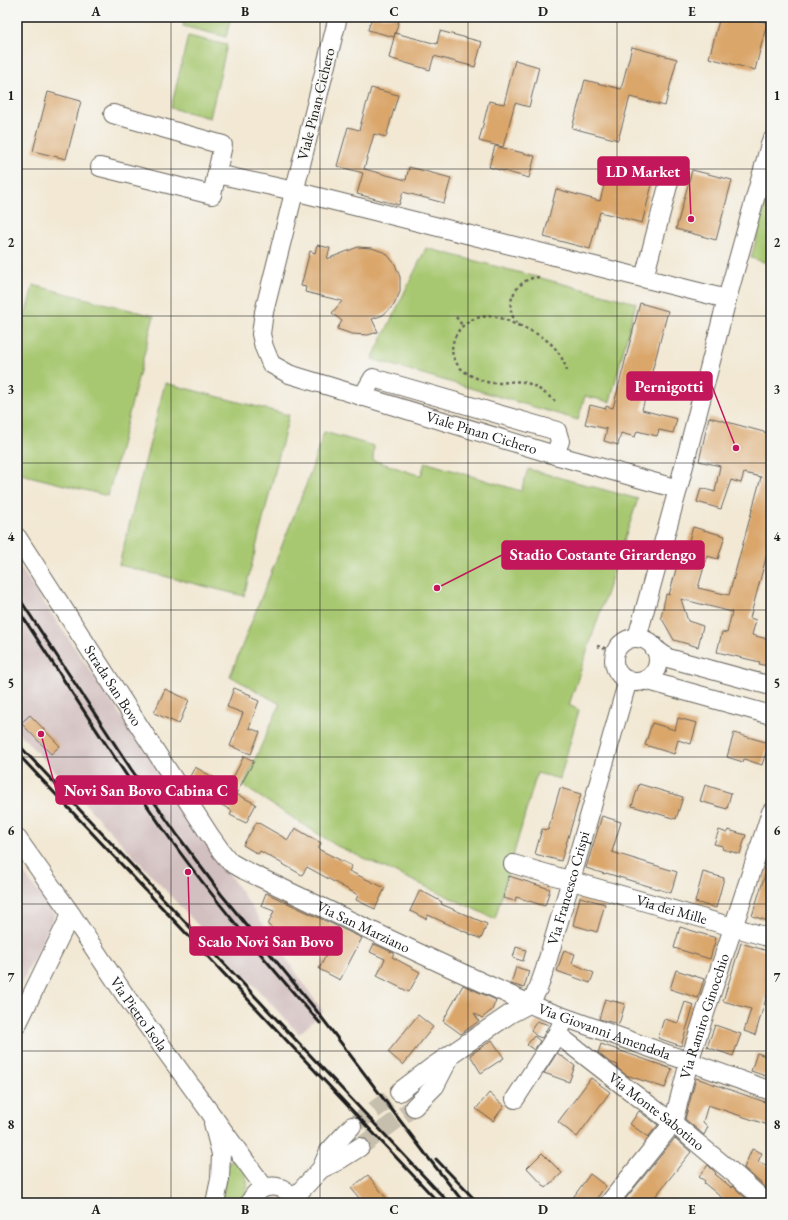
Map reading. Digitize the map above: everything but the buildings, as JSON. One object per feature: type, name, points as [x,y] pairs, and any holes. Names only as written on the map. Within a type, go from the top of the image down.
[{"type":"street","name":"Viale Pinan Cichero","points":[[338,17],[264,312],[262,334],[264,347],[271,364],[289,374],[362,397],[555,455],[678,489]]},
{"type":"street","points":[[100,167],[212,195],[223,144],[114,114]]},
{"type":"street","points":[[771,141],[727,299],[678,489],[638,634],[619,646],[614,659],[615,666],[622,677],[639,683],[771,715]]},
{"type":"street","points":[[217,174],[294,191],[727,299]]},
{"type":"street","points":[[644,278],[671,174]]},
{"type":"street","points":[[362,397],[373,378],[557,431],[560,441],[555,455]]},
{"type":"street","name":"Strada San Bovo","points":[[17,538],[209,834]]},
{"type":"street","points":[[638,634],[661,653],[771,686]]},
{"type":"street","points":[[639,683],[650,677],[655,672],[657,666],[657,654],[661,653]]},
{"type":"street","name":"Via Francesco Crispi","points":[[529,1004],[538,989],[545,969],[618,712],[639,683]]},
{"type":"street","name":"Via Ramiro Ginocchio","points":[[609,1203],[673,1123],[689,1062],[771,812]]},
{"type":"street","name":"Via San Marziano","points":[[209,834],[230,862],[244,870],[529,1004]]},
{"type":"street","name":"Via Pietro Isola","points":[[17,838],[71,914],[125,995],[264,1187]]},
{"type":"street","name":"Via dei Mille","points":[[513,864],[771,938]]},
{"type":"street","points":[[17,1025],[71,914]]},
{"type":"street","points":[[399,1092],[432,1067],[452,1055],[510,1014],[529,1004]]},
{"type":"street","name":"Via Giovanni Amendola","points":[[529,1004],[771,1091]]},
{"type":"street","points":[[515,1099],[557,1034],[564,1017]]},
{"type":"street","name":"Via Monte Sabotino","points":[[557,1034],[624,1087],[673,1123],[767,1203]]},
{"type":"street","points":[[414,1107],[435,1086],[452,1055]]},
{"type":"street","points":[[211,1115],[221,1154],[220,1179],[215,1203]]},
{"type":"street","points":[[250,1203],[251,1198],[257,1191],[264,1187],[272,1186],[281,1188],[288,1193],[293,1201],[321,1169],[329,1151],[352,1126]]},
{"type":"street","points":[[321,1169],[336,1162],[360,1147]]},
{"type":"path","points":[[520,326],[514,320],[510,308],[512,297],[518,287],[527,280],[538,277]]},
{"type":"path","points":[[456,317],[462,325]]},
{"type":"path","points":[[555,401],[527,383],[492,383],[471,376],[455,362],[452,350],[453,341],[462,325],[474,319],[488,317],[500,318],[520,326],[547,341],[559,351],[567,371]]},
{"type":"path","points":[[629,630],[638,634],[652,633],[661,641],[666,649],[661,653],[666,673],[639,683],[617,684],[610,677],[606,668],[605,658],[608,649],[613,640],[620,633],[629,630]]},
{"type":"path","points":[[597,646],[608,649]]},
{"type":"path","points":[[639,683],[646,690],[640,691],[639,683]]},
{"type":"shaded area","points":[[17,563],[323,1012],[299,1034],[17,731]]},
{"type":"shaded area","points":[[17,864],[55,915],[17,993]]},
{"type":"green space","points":[[185,17],[231,17],[226,37],[183,26]]},
{"type":"green space","points":[[188,36],[227,45],[210,118],[171,108]]},
{"type":"green space","points":[[771,184],[771,264],[751,258]]},
{"type":"green space","points":[[426,248],[636,303],[610,402],[585,396],[578,420],[372,359]]},
{"type":"green space","points":[[33,285],[154,316],[108,496],[17,473],[17,348]]},
{"type":"green space","points":[[165,383],[289,415],[244,596],[119,565]]},
{"type":"green space","points":[[324,432],[374,446],[373,460],[421,476],[425,462],[521,491],[528,469],[638,499],[569,705],[579,710],[560,779],[537,773],[495,919],[337,846],[243,786],[280,704],[230,676],[306,485]]},
{"type":"green space","points":[[236,1159],[244,1171],[247,1180],[247,1190],[243,1203],[221,1203],[228,1163]]},
{"type":"tunnel","points":[[352,1126],[399,1092]]},
{"type":"tunnel","points":[[360,1147],[414,1107]]},
{"type":"railway","points":[[17,595],[131,769],[178,836],[221,894],[316,1010],[464,1203]]},
{"type":"railway","points":[[17,608],[112,754],[171,840],[243,933],[320,1023]]},
{"type":"railway","points":[[17,743],[449,1203]]},
{"type":"railway","points":[[17,753],[439,1203]]},
{"type":"railway","points":[[436,1159],[478,1203]]},
{"type":"place","name":"LD Market","points":[[691,219]]},
{"type":"place","name":"Pernigotti","points":[[736,448]]},
{"type":"place","name":"Stadio Costante Girardengo","points":[[437,588]]},
{"type":"place","name":"Novi San Bovo Cabina C","points":[[41,734]]},
{"type":"place","name":"Scalo Novi San Bovo","points":[[188,872]]}]
